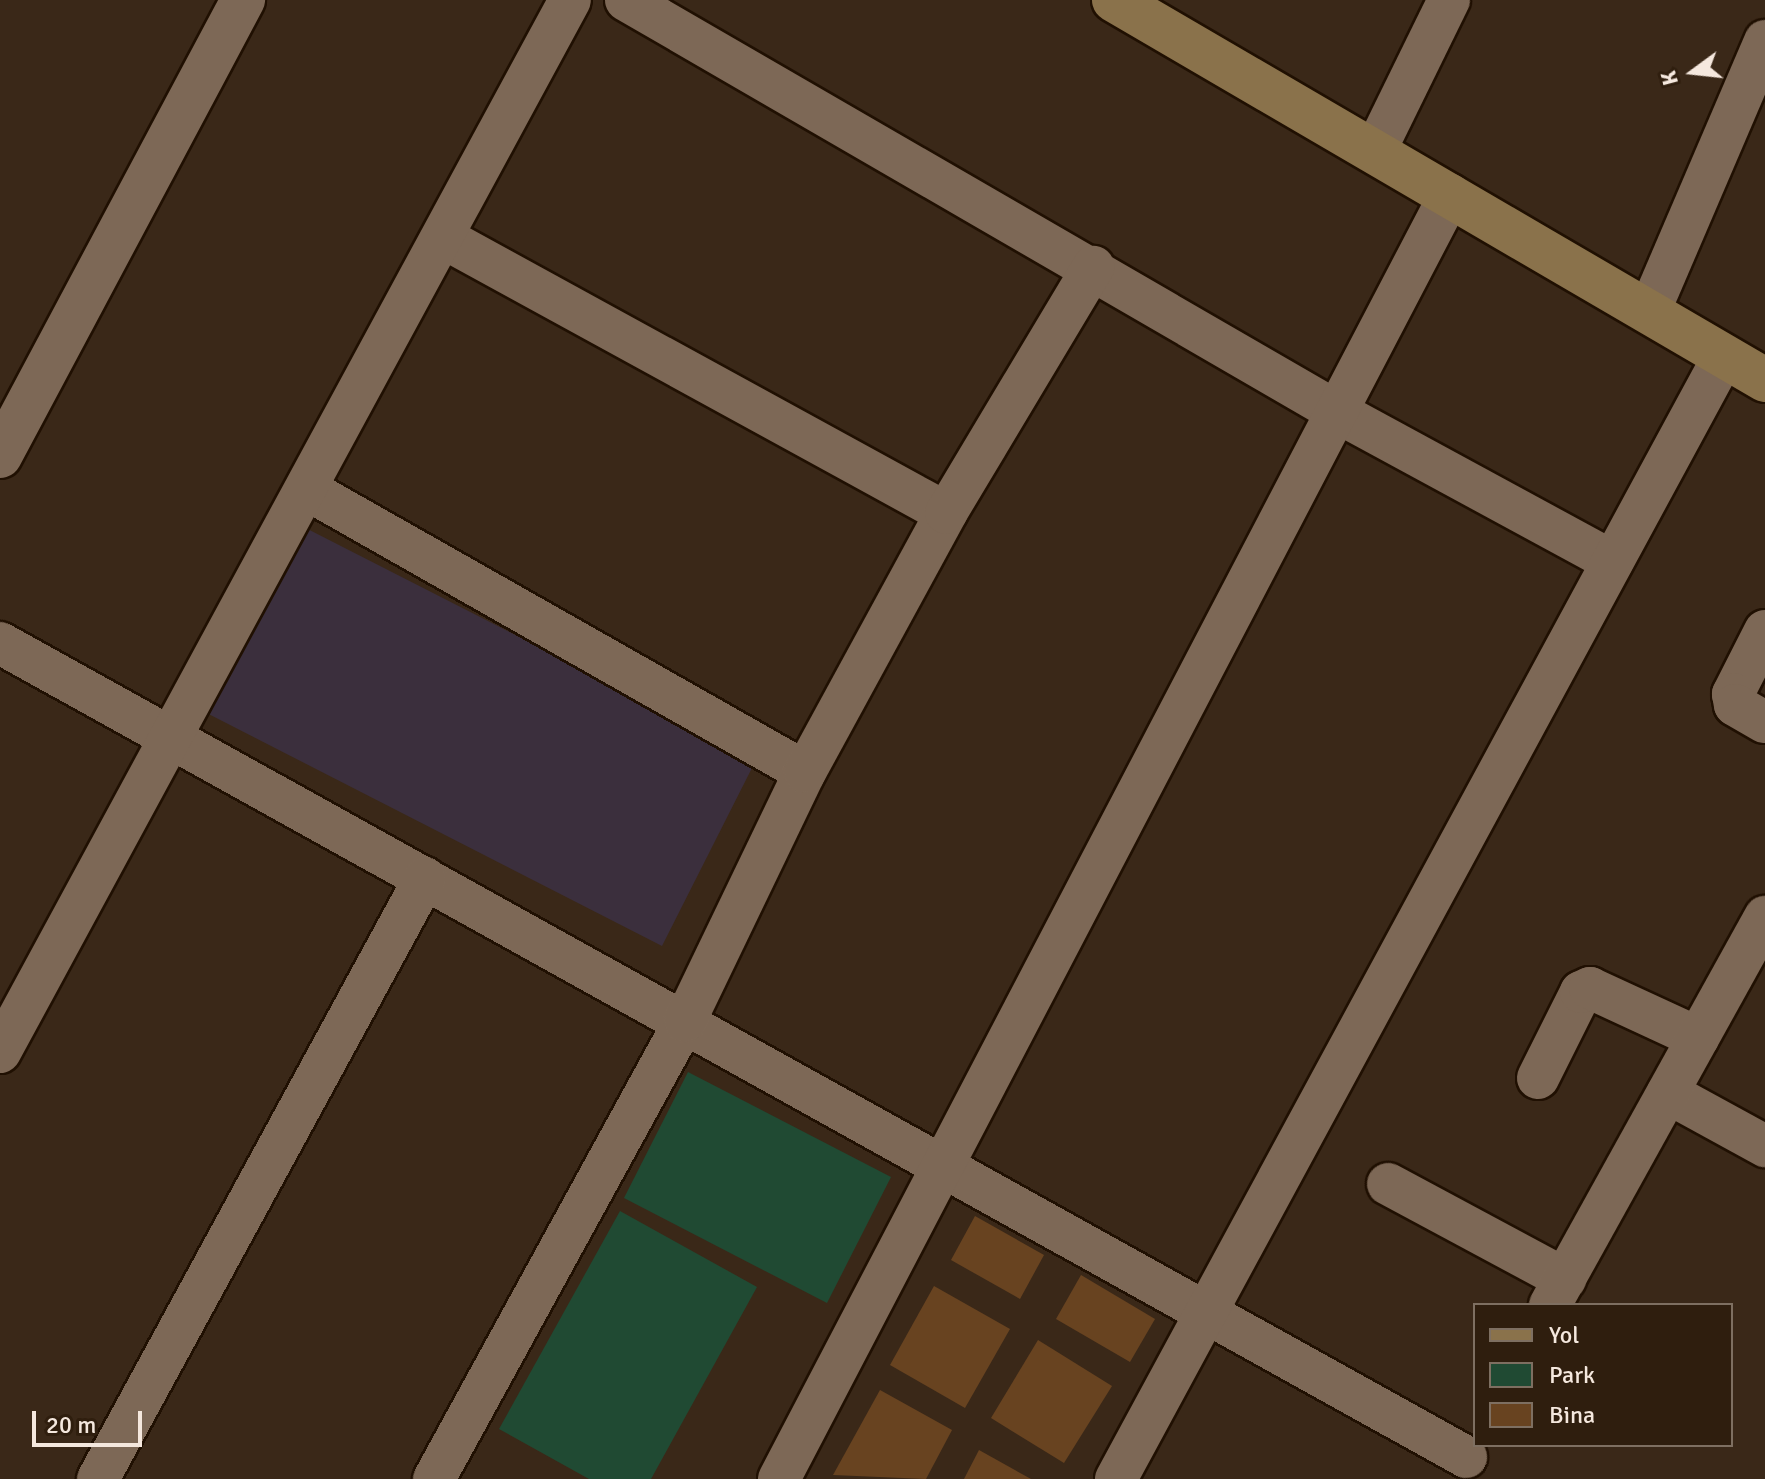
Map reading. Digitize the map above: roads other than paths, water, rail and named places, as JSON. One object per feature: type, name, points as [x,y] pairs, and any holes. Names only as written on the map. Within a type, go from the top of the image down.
[{"type":"main road","points":[[1114,0],[1765,380]]},
{"type":"street","points":[[0,456],[243,0]]},
{"type":"street","points":[[0,1052],[168,736],[308,490],[570,0]]},
{"type":"street","points":[[626,0],[1093,267],[1339,413],[1612,561]]},
{"type":"street","points":[[1375,151],[1449,0]]},
{"type":"street","points":[[1649,312],[1765,41]]},
{"type":"street","points":[[779,1479],[1339,413],[1450,195]]},
{"type":"street","points":[[444,238],[946,513]]},
{"type":"street","points":[[434,1479],[685,1021],[805,772],[946,513],[1093,267]]},
{"type":"street","points":[[1116,1479],[1724,356]]},
{"type":"street","points":[[308,490],[805,772]]},
{"type":"street","points":[[1765,631],[1733,694],[1735,705],[1765,722]]},
{"type":"street","points":[[0,643],[1207,1310],[1465,1459]]},
{"type":"street","points":[[98,1479],[425,878]]},
{"type":"street","points":[[1388,1184],[1557,1292],[1765,917]]},
{"type":"street","points":[[1538,1078],[1581,992],[1590,988],[1698,1038]]},
{"type":"street","points":[[1668,1093],[1765,1146]]}]
